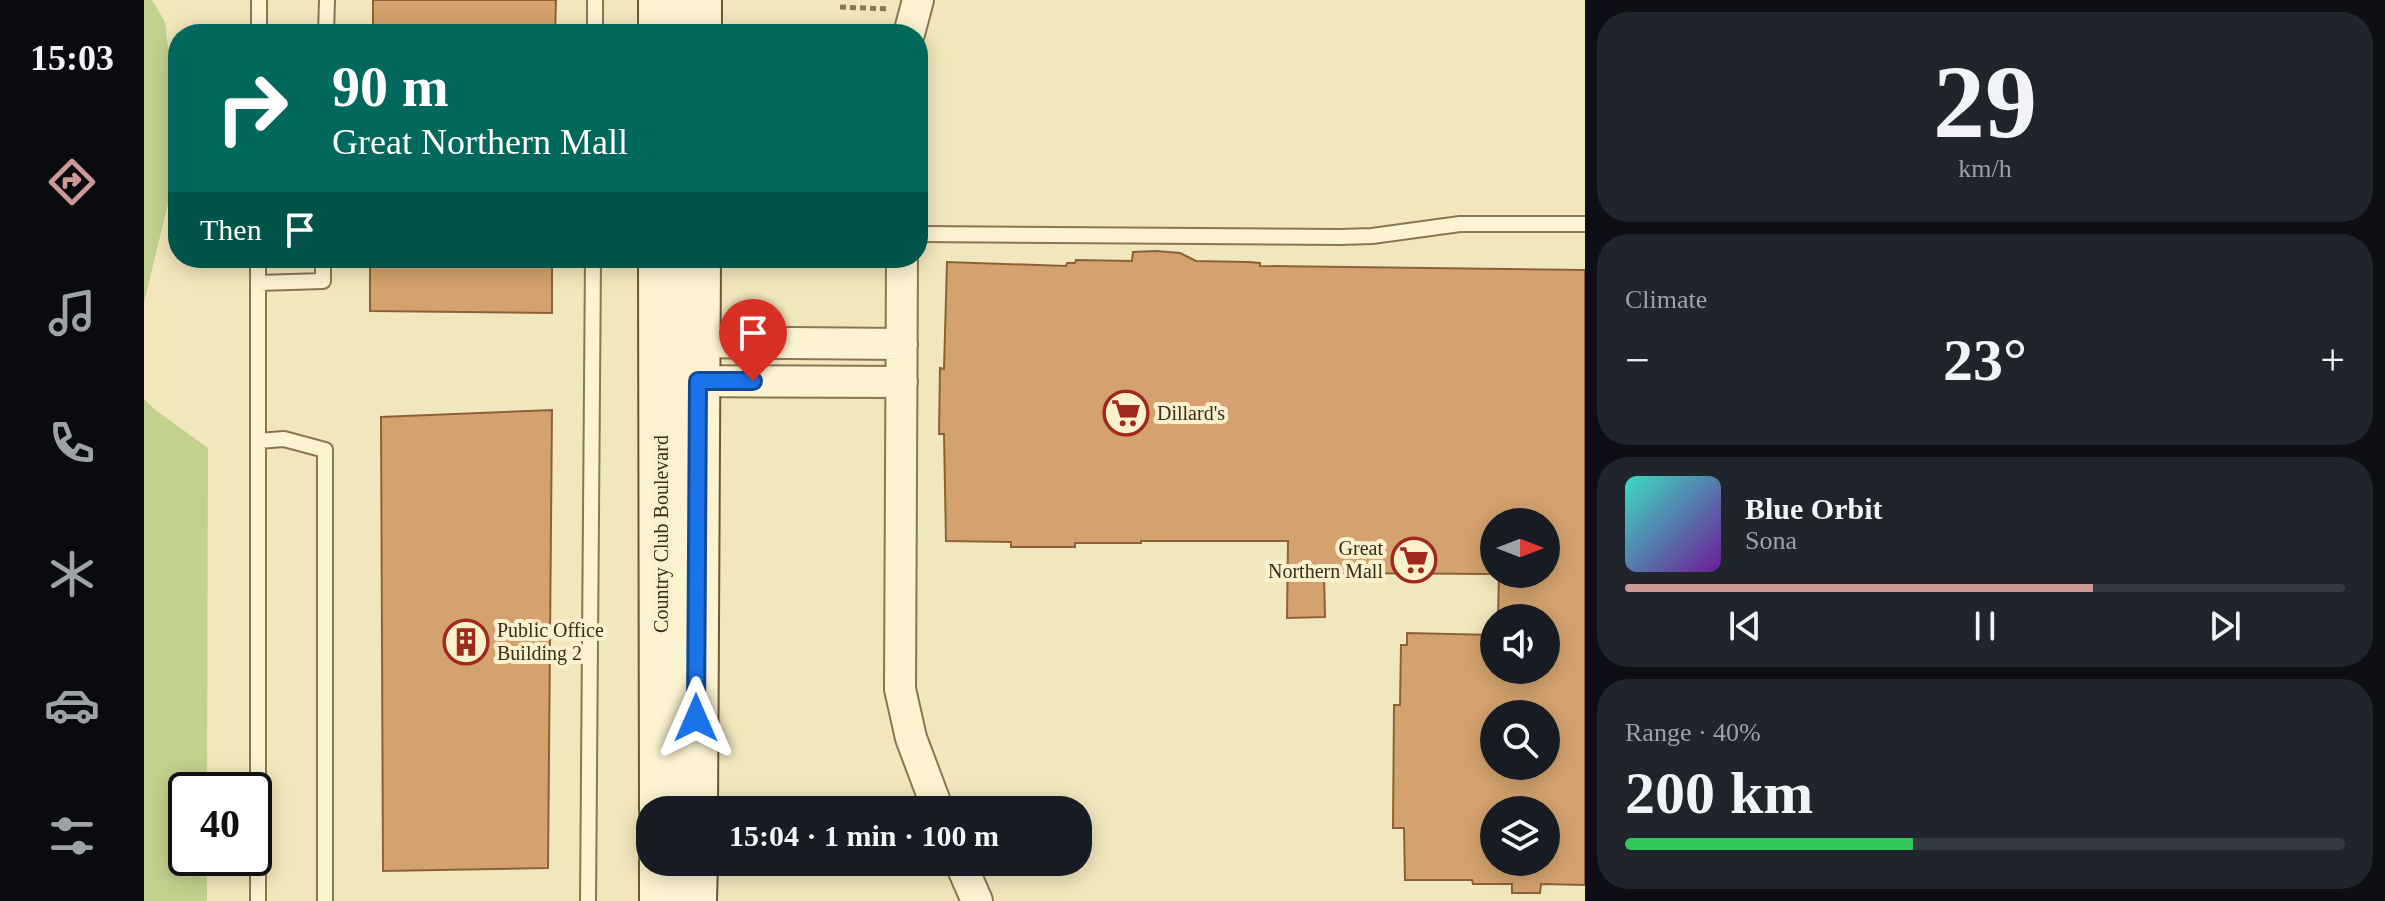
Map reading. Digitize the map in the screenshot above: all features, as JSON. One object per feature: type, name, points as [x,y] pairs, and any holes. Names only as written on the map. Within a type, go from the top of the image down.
[{"type":"street","points":[[660,0],[660,24]]},
{"type":"street","points":[[700,0],[700,24]]},
{"type":"street","name":"Country Club Boulevard","points":[[662,268],[679,361],[695,796]]},
{"type":"street","name":"Country Club Boulevard","points":[[662,796],[679,361],[697,268]]},
{"type":"street","points":[[902,268],[900,689],[911,738],[933,796]]},
{"type":"street","points":[[679,361],[902,344]]},
{"type":"street","points":[[679,361],[902,382]]},
{"type":"street","points":[[661,876],[661,901]]},
{"type":"street","points":[[695,901],[696,876]]},
{"type":"street","points":[[966,876],[977,901]]},
{"type":"lane","points":[[259,0],[259,24]]},
{"type":"lane","points":[[326,24],[327,0]]},
{"type":"lane","points":[[595,0],[595,24]]},
{"type":"lane","points":[[928,234],[1340,237],[1372,236],[1460,224],[1585,224]]},
{"type":"lane","points":[[258,268],[260,901]]},
{"type":"lane","points":[[258,283],[323,281],[323,268]]},
{"type":"lane","points":[[588,901],[593,268]]},
{"type":"lane","points":[[258,441],[284,439],[325,450],[325,901]]},
{"type":"path","points":[[840,7],[914,15]]},
{"type":"green space","points":[[144,0],[152,0],[165,22],[168,48],[168,203],[144,303]]},
{"type":"green space","points":[[144,399],[208,448],[207,772],[168,772],[168,876],[207,876],[207,901],[144,901]]},
{"type":"building","points":[[373,0],[556,0],[555,24],[373,24]]},
{"type":"building","name":"Great Northern Mall","points":[[1156,251],[1180,253],[1196,261],[1248,262],[1260,263],[1260,266],[1585,270],[1585,885],[1541,884],[1540,893],[1512,893],[1512,884],[1473,884],[1472,880],[1405,880],[1404,828],[1393,828],[1394,705],[1400,705],[1401,645],[1407,645],[1407,633],[1480,635],[1480,684],[1560,684],[1560,604],[1498,604],[1499,588],[1560,588],[1560,508],[1480,508],[1480,574],[1324,573],[1325,617],[1287,618],[1288,541],[1141,541],[1075,543],[1075,547],[1011,547],[1011,542],[946,541],[944,434],[939,434],[947,262],[1066,266],[1076,260],[1132,261],[1133,252]]},
{"type":"building","points":[[370,268],[552,268],[552,313],[370,311]]},
{"type":"building","name":"Public Office Building 2","points":[[552,410],[548,868],[383,871],[381,417]]},
{"type":"place","name":"Dillard's","points":[[1126,413]]},
{"type":"place","name":"Great Northern Mall","points":[[1414,560]]},
{"type":"place","name":"Public Office Building 2","points":[[466,642]]},
{"type":"route","points":[[696,718],[698,381],[753,381]]}]
